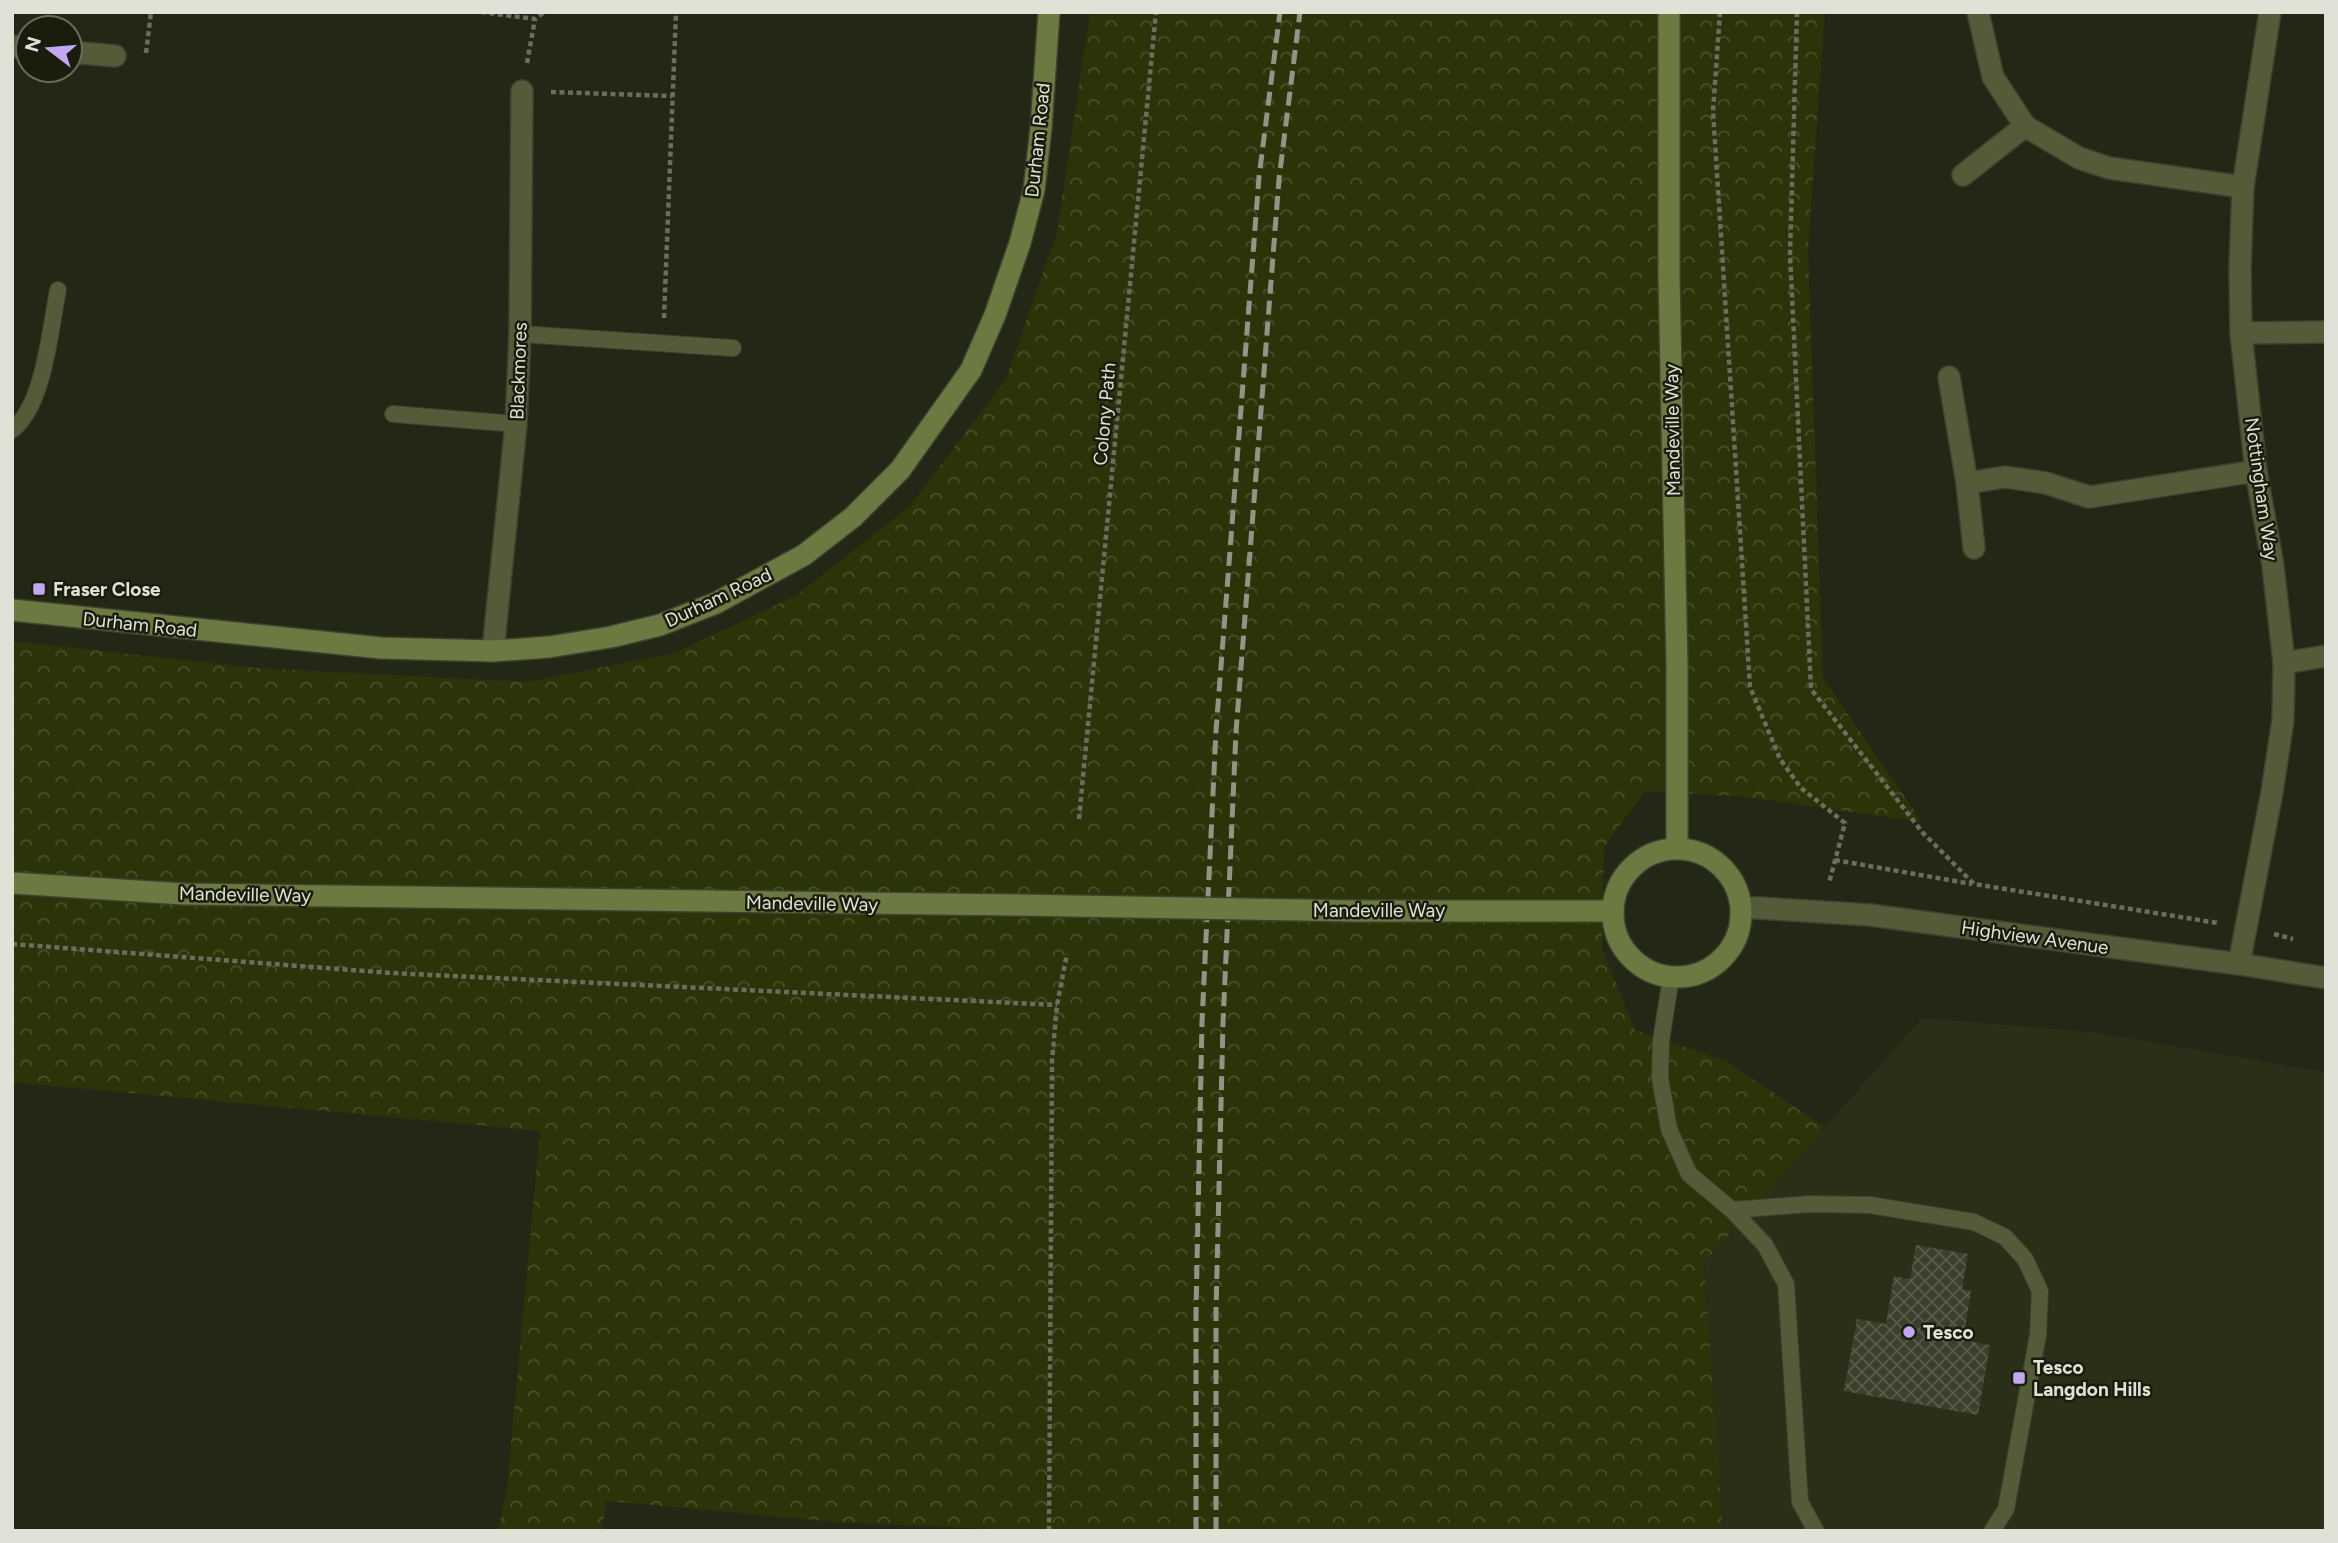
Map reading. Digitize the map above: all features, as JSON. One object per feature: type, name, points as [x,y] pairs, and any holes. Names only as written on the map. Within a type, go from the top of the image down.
[{"type":"main road","name":"Durham Road","points":[[12,610],[381,649],[493,651],[549,647],[611,637],[660,625],[716,603],[804,555],[853,517],[900,470],[971,370],[996,315],[1034,190],[1049,12]]},
{"type":"main road","name":"Mandeville Way","points":[[1669,12],[1669,276],[1677,667],[1677,848]]},
{"type":"main road","points":[[1677,848],[1695,850],[1724,868],[1734,881],[1742,907],[1739,930],[1723,959],[1709,970],[1687,977],[1660,975],[1642,967],[1629,956],[1621,944],[1613,911],[1615,895],[1624,876],[1646,856],[1677,848]]},
{"type":"main road","name":"Mandeville Way","points":[[12,883],[184,894],[1359,911],[1613,911]]},
{"type":"street","points":[[1978,12],[1993,77],[2025,126],[2079,158],[2109,168],[2243,187]]},
{"type":"street","name":"Nottingham Way","points":[[2239,964],[2283,720],[2284,663],[2273,566],[2256,471],[2241,333],[2243,187],[2270,12]]},
{"type":"street","points":[[84,53],[115,56]]},
{"type":"street","name":"Blackmores","points":[[493,651],[516,424],[520,334],[522,90]]},
{"type":"street","points":[[1963,175],[2025,126]]},
{"type":"street","points":[[2241,333],[2326,332]]},
{"type":"street","points":[[1950,377],[1967,483],[1974,548]]},
{"type":"street","points":[[1967,483],[2005,477],[2046,483],[2089,496],[2256,471]]},
{"type":"street","points":[[2284,663],[2326,656]]},
{"type":"street","name":"Highview Avenue","points":[[1742,907],[1870,915],[2326,978]]},
{"type":"lane","points":[[12,430],[22,423],[37,397],[58,290]]},
{"type":"lane","points":[[520,334],[733,348]]},
{"type":"lane","points":[[393,414],[516,424]]},
{"type":"lane","points":[[1671,977],[1661,1041],[1660,1078],[1669,1129],[1689,1174],[1732,1210],[1765,1245],[1786,1284],[1800,1502],[1816,1531]]},
{"type":"lane","points":[[1732,1210],[1810,1204],[1870,1205],[1974,1222],[2005,1237],[2025,1259],[2039,1291],[2038,1335],[2003,1531]]},
{"type":"lane","points":[[1992,1531],[2006,1510]]},
{"type":"path","points":[[481,12],[535,19]]},
{"type":"path","points":[[544,12],[535,19],[522,90],[672,96]]},
{"type":"path","points":[[664,344],[676,12]]},
{"type":"path","name":"Colony Path","points":[[1079,819],[1156,12]]},
{"type":"path","points":[[1720,12],[1713,111],[1750,687],[1780,759],[1801,788],[1845,822],[1835,860],[2247,928],[2302,942]]},
{"type":"path","points":[[1797,12],[1790,254],[1811,689],[1923,833],[1974,884]]},
{"type":"path","points":[[12,944],[391,973],[1057,1005]]},
{"type":"path","points":[[1049,1531],[1052,1061],[1057,1005],[1067,954]]},
{"type":"shaded area","points":[[1922,1018],[2091,1032],[2326,1072],[2326,1531],[1721,1531],[1704,1263]]},
{"type":"green space","points":[[1090,12],[1825,12],[1808,249],[1823,678],[1922,822],[1746,797],[1645,791],[1604,847],[1602,948],[1635,1030],[1726,1061],[1825,1127],[1704,1263],[1723,1531],[1035,1531],[837,1522],[606,1501],[602,1531],[498,1531],[507,1488],[540,1131],[12,1082],[12,641],[256,668],[528,682],[675,653],[797,595],[910,506],[1006,379],[1057,232]]},
{"type":"building","name":"Tesco","points":[[1916,1245],[1968,1254],[1962,1289],[1971,1291],[1963,1340],[1990,1345],[1978,1415],[1844,1391],[1857,1319],[1886,1324],[1894,1276],[1910,1279]]},
{"type":"railway","points":[[1196,1531],[1196,1311],[1202,1022],[1216,731],[1259,177],[1280,12]]},
{"type":"railway","points":[[1216,1531],[1216,1311],[1223,1023],[1236,732],[1279,179],[1300,12]]},
{"type":"place","name":"Fraser Close","points":[[39,589]]},
{"type":"place","name":"Tesco","points":[[1909,1332]]},
{"type":"place","name":"Tesco Langdon Hills","points":[[2019,1378]]}]
